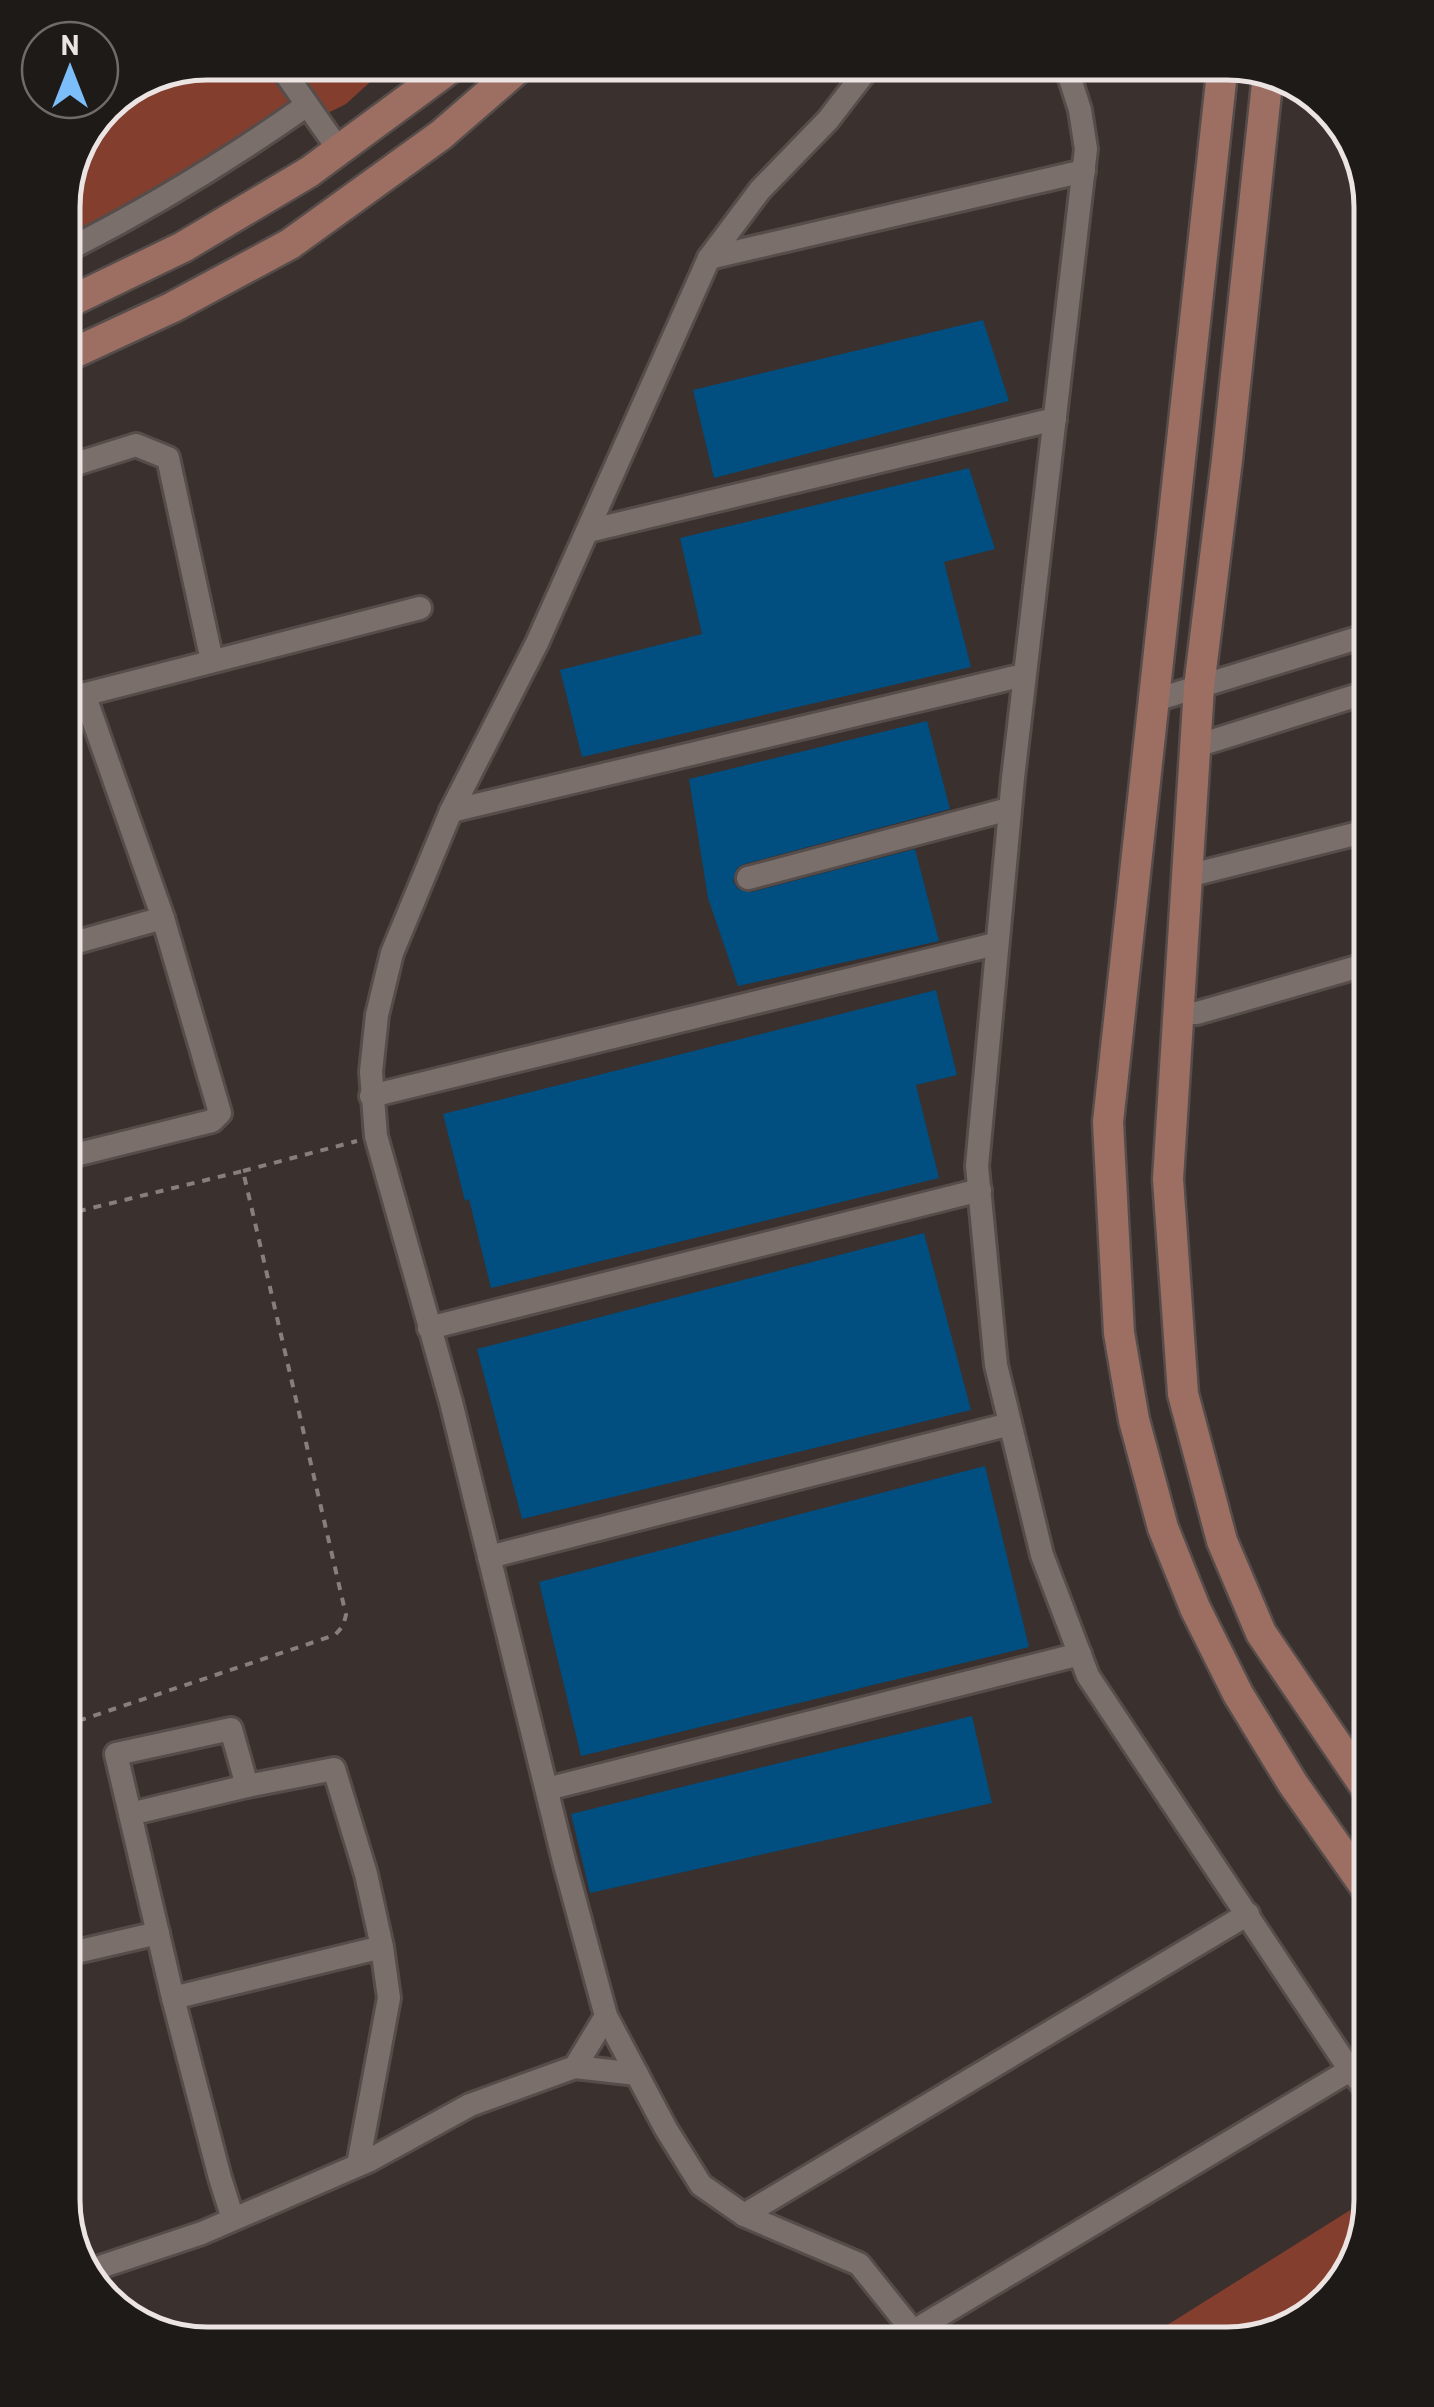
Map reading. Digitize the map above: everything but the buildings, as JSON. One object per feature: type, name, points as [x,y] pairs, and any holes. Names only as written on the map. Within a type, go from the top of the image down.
[{"type":"street","points":[[290,80],[339,150]]},
{"type":"street","points":[[80,297],[183,247],[309,172],[433,80]]},
{"type":"street","points":[[80,350],[173,307],[290,244],[441,135],[504,80]]},
{"type":"street","points":[[859,80],[828,120],[760,190],[709,258],[536,644],[451,811],[392,952],[377,1016],[371,1096],[376,1136],[451,1402],[606,2016],[701,2185],[744,2216],[859,2264],[910,2327]]},
{"type":"street","points":[[1070,80],[1086,149],[1009,809],[977,1166],[996,1365],[1042,1555],[1088,1676],[1354,2075]]},
{"type":"street","points":[[1221,80],[1108,1122],[1119,1333],[1134,1420],[1163,1528],[1195,1608],[1238,1694],[1293,1784],[1354,1870]]},
{"type":"street","points":[[1267,87],[1199,687],[1168,1178],[1183,1394],[1222,1540],[1261,1633],[1354,1768]]},
{"type":"street","points":[[411,97],[441,135]]},
{"type":"street","points":[[80,244],[143,212],[227,161],[307,105]]},
{"type":"street","points":[[709,258],[1084,171]]},
{"type":"street","points":[[588,531],[1055,419]]},
{"type":"street","points":[[80,463],[136,445],[168,458],[212,661]]},
{"type":"street","points":[[80,695],[420,608]]},
{"type":"street","points":[[1152,701],[1354,640]]},
{"type":"street","points":[[451,811],[1024,676]]},
{"type":"street","points":[[1196,746],[1354,697]]},
{"type":"street","points":[[80,714],[164,918],[220,1113],[212,1121],[80,1154]]},
{"type":"street","points":[[748,878],[1009,809]]},
{"type":"street","points":[[1187,876],[1354,834]]},
{"type":"street","points":[[80,941],[164,918]]},
{"type":"street","points":[[371,1096],[995,944]]},
{"type":"street","points":[[1178,1013],[1197,1013],[1354,968]]},
{"type":"street","points":[[429,1328],[980,1190]]},
{"type":"street","points":[[489,1557],[1010,1424]]},
{"type":"street","points":[[547,1789],[1080,1654]]},
{"type":"street","points":[[234,2219],[173,1998],[116,1754],[232,1729],[247,1786]]},
{"type":"street","points":[[130,1814],[334,1769],[366,1874],[389,1998],[363,2163]]},
{"type":"street","points":[[744,2216],[1248,1914]]},
{"type":"street","points":[[80,1951],[158,1933]]},
{"type":"street","points":[[173,1998],[382,1948]]},
{"type":"street","points":[[575,2067],[606,2016]]},
{"type":"street","points":[[99,2267],[234,2219],[363,2163],[470,2105],[575,2067],[636,2074]]},
{"type":"street","points":[[917,2327],[1350,2070]]},
{"type":"path","points":[[80,1211],[376,1136]]},
{"type":"path","points":[[80,1720],[335,1635],[344,1626],[346,1615],[243,1171]]},
{"type":"shaded area","points":[[207,80],[372,80],[346,104],[80,237],[80,199],[93,151],[120,115],[144,97],[183,82]]},
{"type":"shaded area","points":[[1353,2208],[1347,2241],[1333,2270],[1297,2306],[1260,2323],[1243,2326],[1164,2327]]}]
